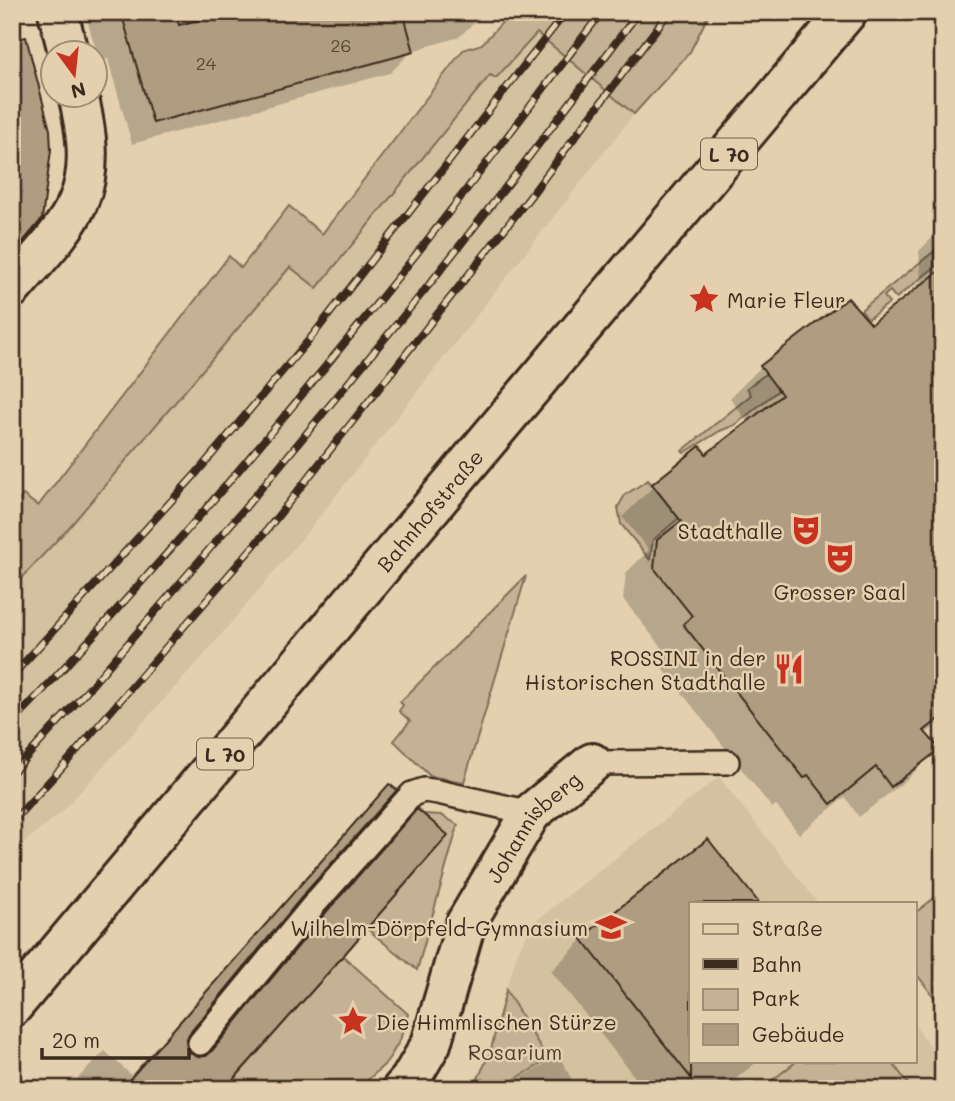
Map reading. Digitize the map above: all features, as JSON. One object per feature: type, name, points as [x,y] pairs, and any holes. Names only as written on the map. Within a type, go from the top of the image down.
[{"type":"main road","points":[[58,12],[64,38]]},
{"type":"main road","name":"Bahnhofstraße","points":[[16,994],[847,12]]},
{"type":"main road","points":[[12,288],[67,222],[79,200],[87,158],[81,108]]},
{"type":"main road","name":"Johannisberg","points":[[402,1089],[431,1044],[466,923],[531,813],[592,763]]},
{"type":"lane","points":[[592,763],[727,762]]},
{"type":"lane","points":[[200,1043],[317,901],[412,794],[424,790],[438,792],[531,813]]},
{"type":"shaded area","points":[[537,32],[634,114],[309,530],[204,655],[63,811],[12,852],[12,588],[72,524],[290,266],[317,288],[491,75],[496,78]]},
{"type":"shaded area","name":"Wilhelm-Dörpfeld-Gymnasium","points":[[719,777],[817,902],[689,902],[689,1062],[916,1062],[916,1027],[943,1062],[943,1089],[473,1089],[490,1053],[517,954],[538,919]]},
{"type":"green space","points":[[512,12],[710,12],[690,52],[634,114],[537,33],[496,78],[490,75],[317,288],[290,267],[72,524],[12,588],[12,510],[23,495],[38,506],[229,256],[241,268],[289,206],[322,234],[463,50],[482,44]]},
{"type":"green space","points":[[943,244],[943,248],[934,255],[940,263],[896,298],[890,291],[884,296],[889,303],[868,319],[861,310]]},
{"type":"green space","points":[[767,373],[780,389],[735,425],[684,453],[682,451],[751,395],[747,388]]},
{"type":"green space","points":[[648,480],[679,518],[653,540],[650,560],[621,524],[618,507],[625,495]]},
{"type":"green space","points":[[526,576],[464,782],[430,776],[394,741],[410,721],[399,711],[403,705],[400,702]]},
{"type":"green space","points":[[423,814],[441,815],[458,825],[417,970],[366,928],[448,836]]},
{"type":"green space","points":[[943,891],[943,1009],[916,973],[916,912]]},
{"type":"green space","points":[[343,956],[408,1014],[400,1040],[387,1062],[369,1079],[351,1089],[234,1089],[230,1084]]},
{"type":"green space","name":"Rosarium","points":[[506,990],[548,1060],[498,1089],[473,1089],[490,1053]]},
{"type":"green space","points":[[796,1062],[892,1062],[912,1089],[761,1089]]},
{"type":"building","points":[[121,12],[175,12],[179,25],[228,12],[403,12],[414,52],[153,123]]},
{"type":"building","points":[[26,37],[38,84],[38,108],[44,108],[50,130],[51,150],[42,219],[12,255],[12,39]]},
{"type":"building","name":"Stadthalle","points":[[943,268],[943,716],[924,731],[940,749],[891,787],[876,767],[831,804],[808,775],[804,778],[683,624],[692,616],[654,568],[657,540],[681,521],[652,484],[700,446],[706,454],[782,395],[760,366],[848,298],[871,324]]},
{"type":"building","points":[[389,784],[397,790],[306,892],[189,1034],[187,1049],[198,1057],[211,1052],[328,910],[417,809],[448,835],[343,956],[225,1089],[121,1089]]},
{"type":"building","points":[[708,839],[758,902],[689,902],[691,1078],[581,938]]},
{"type":"railway","points":[[12,676],[194,476],[313,335],[566,12]]},
{"type":"railway","points":[[12,723],[163,558],[308,388],[427,240],[602,12]]},
{"type":"railway","points":[[12,773],[244,509],[424,291],[639,12]]},
{"type":"railway","points":[[12,822],[263,535],[529,198],[669,12]]},
{"type":"place","name":"Marie Fleur","points":[[704,299]]},
{"type":"place","name":"Stadthalle","points":[[806,530]]},
{"type":"place","name":"Grosser Saal","points":[[840,558]]},
{"type":"place","name":"ROSSINI in der Historischen Stadthalle","points":[[789,669]]},
{"type":"place","name":"Wilhelm-Dörpfeld-Gymnasium","points":[[611,927]]},
{"type":"place","name":"Die Himmlischen Stürze","points":[[353,1021]]}]
